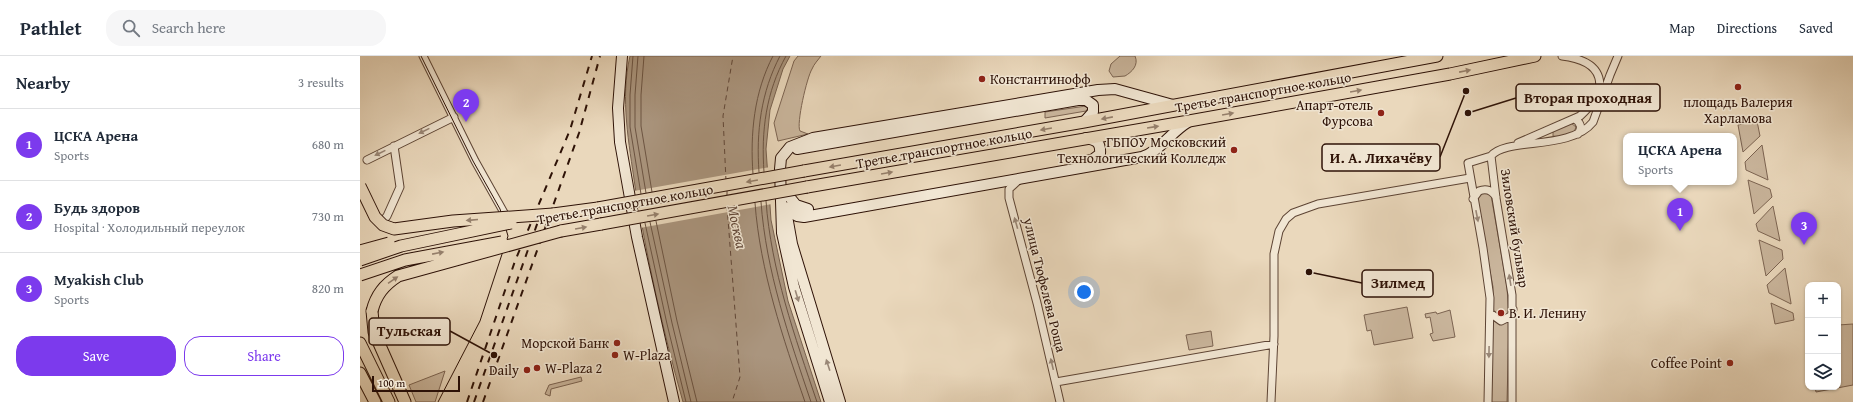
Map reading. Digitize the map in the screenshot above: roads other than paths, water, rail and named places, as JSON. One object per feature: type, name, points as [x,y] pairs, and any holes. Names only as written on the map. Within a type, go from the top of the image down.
[{"type":"main road","points":[[617,56],[614,73],[612,108],[614,143],[668,402]]},
{"type":"main road","points":[[622,56],[618,100],[619,126],[634,237],[674,402]]},
{"type":"main road","name":"Третье транспортное кольцо","points":[[360,260],[401,246],[553,214],[804,172],[1084,122],[1437,56]]},
{"type":"main road","name":"Третье транспортное кольцо","points":[[360,275],[405,260],[561,231],[1450,74],[1535,56]]},
{"type":"main road","points":[[790,240],[796,226],[781,158],[790,146],[813,138],[1111,89],[1173,105]]},
{"type":"main road","points":[[840,402],[790,240],[793,210],[786,159],[788,155],[797,149],[1078,100],[1086,100],[1093,105],[1093,112],[1084,122]]},
{"type":"main road","points":[[793,210],[1020,179],[1142,158],[1152,153],[1177,129],[1189,121]]},
{"type":"main road","points":[[793,210],[1092,160],[1100,154],[1100,145],[1094,139],[1086,138]]},
{"type":"main road","points":[[360,186],[375,217],[383,225],[394,229],[453,221],[553,214]]},
{"type":"main road","points":[[793,210],[782,233],[794,287],[830,402]]},
{"type":"main road","points":[[782,233],[793,210]]},
{"type":"main road","points":[[405,402],[374,332],[372,311],[384,286],[398,276],[561,231]]},
{"type":"main road","points":[[360,251],[391,243],[445,236]]},
{"type":"main road","points":[[360,343],[389,402]]},
{"type":"main road","points":[[360,373],[375,402]]},
{"type":"street","points":[[423,56],[475,161],[507,218]]},
{"type":"street","points":[[1488,402],[1490,313],[1488,278],[1473,199],[1468,163],[1575,119],[1587,110],[1598,94],[1599,76],[1595,69],[1585,61],[1562,56]]},
{"type":"street","points":[[1506,148],[1573,137],[1586,130],[1593,122],[1618,56]]},
{"type":"street","points":[[367,160],[454,117]]},
{"type":"street","points":[[1575,119],[1581,126],[1578,134]]},
{"type":"street","points":[[1549,130],[1548,136],[1551,141]]},
{"type":"street","points":[[383,221],[400,187],[394,146]]},
{"type":"street","name":"Зиловский бульвар","points":[[1492,154],[1496,197],[1513,307],[1512,402]]},
{"type":"street","points":[[1271,402],[1274,344],[1275,244],[1279,231],[1293,213],[1318,204],[1470,178]]},
{"type":"street","name":"улица Тюфелева Роща","points":[[1020,179],[1009,189],[1009,198],[1037,303],[1060,402]]},
{"type":"street","points":[[1473,199],[1478,191],[1486,189],[1491,191],[1496,197]]},
{"type":"street","name":"Зиловский бульвар","points":[[1490,313],[1501,321],[1511,316],[1513,307]]},
{"type":"street","points":[[1056,382],[1274,344]]},
{"type":"water","name":"Москва","points":[[630,56],[790,56],[783,69],[770,110],[766,149],[771,220],[788,301],[821,402],[683,402],[656,295],[635,186],[626,121],[626,88]]},
{"type":"tram line","points":[[421,56],[473,161],[500,209],[508,236],[480,321],[438,402]]},
{"type":"railway","points":[[467,402],[515,261],[570,130],[592,56]]},
{"type":"railway","points":[[483,402],[579,133],[600,56]]},
{"type":"railway","points":[[474,402],[541,213]]},
{"type":"place","name":"Константинофф","points":[[982,79]]},
{"type":"place","name":"площадь Валерия Харламова","points":[[1738,87]]},
{"type":"place","name":"И. А. Лихачёву","points":[[1466,91]]},
{"type":"place","name":"Апарт-отель Фурсова","points":[[1381,113]]},
{"type":"place","name":"Вторая проходная","points":[[1468,113]]},
{"type":"place","name":"Будь здоров","points":[[466,122]]},
{"type":"place","name":"ГБПОУ Московский Технологический Колледж","points":[[1234,150]]},
{"type":"place","name":"ЦСКА Арена","points":[[1680,231]]},
{"type":"place","name":"Myakish Club","points":[[1804,245]]},
{"type":"place","name":"Зилмед","points":[[1309,272]]},
{"type":"place","name":"В. И. Ленину","points":[[1501,313]]},
{"type":"place","name":"Морской Банк","points":[[617,343]]},
{"type":"place","name":"Тульская","points":[[494,355]]},
{"type":"place","name":"W-Plaza","points":[[615,355]]},
{"type":"place","name":"Coffee Point","points":[[1730,363]]},
{"type":"place","name":"W-Plaza 2","points":[[537,368]]},
{"type":"place","name":"Daily","points":[[527,370]]}]
